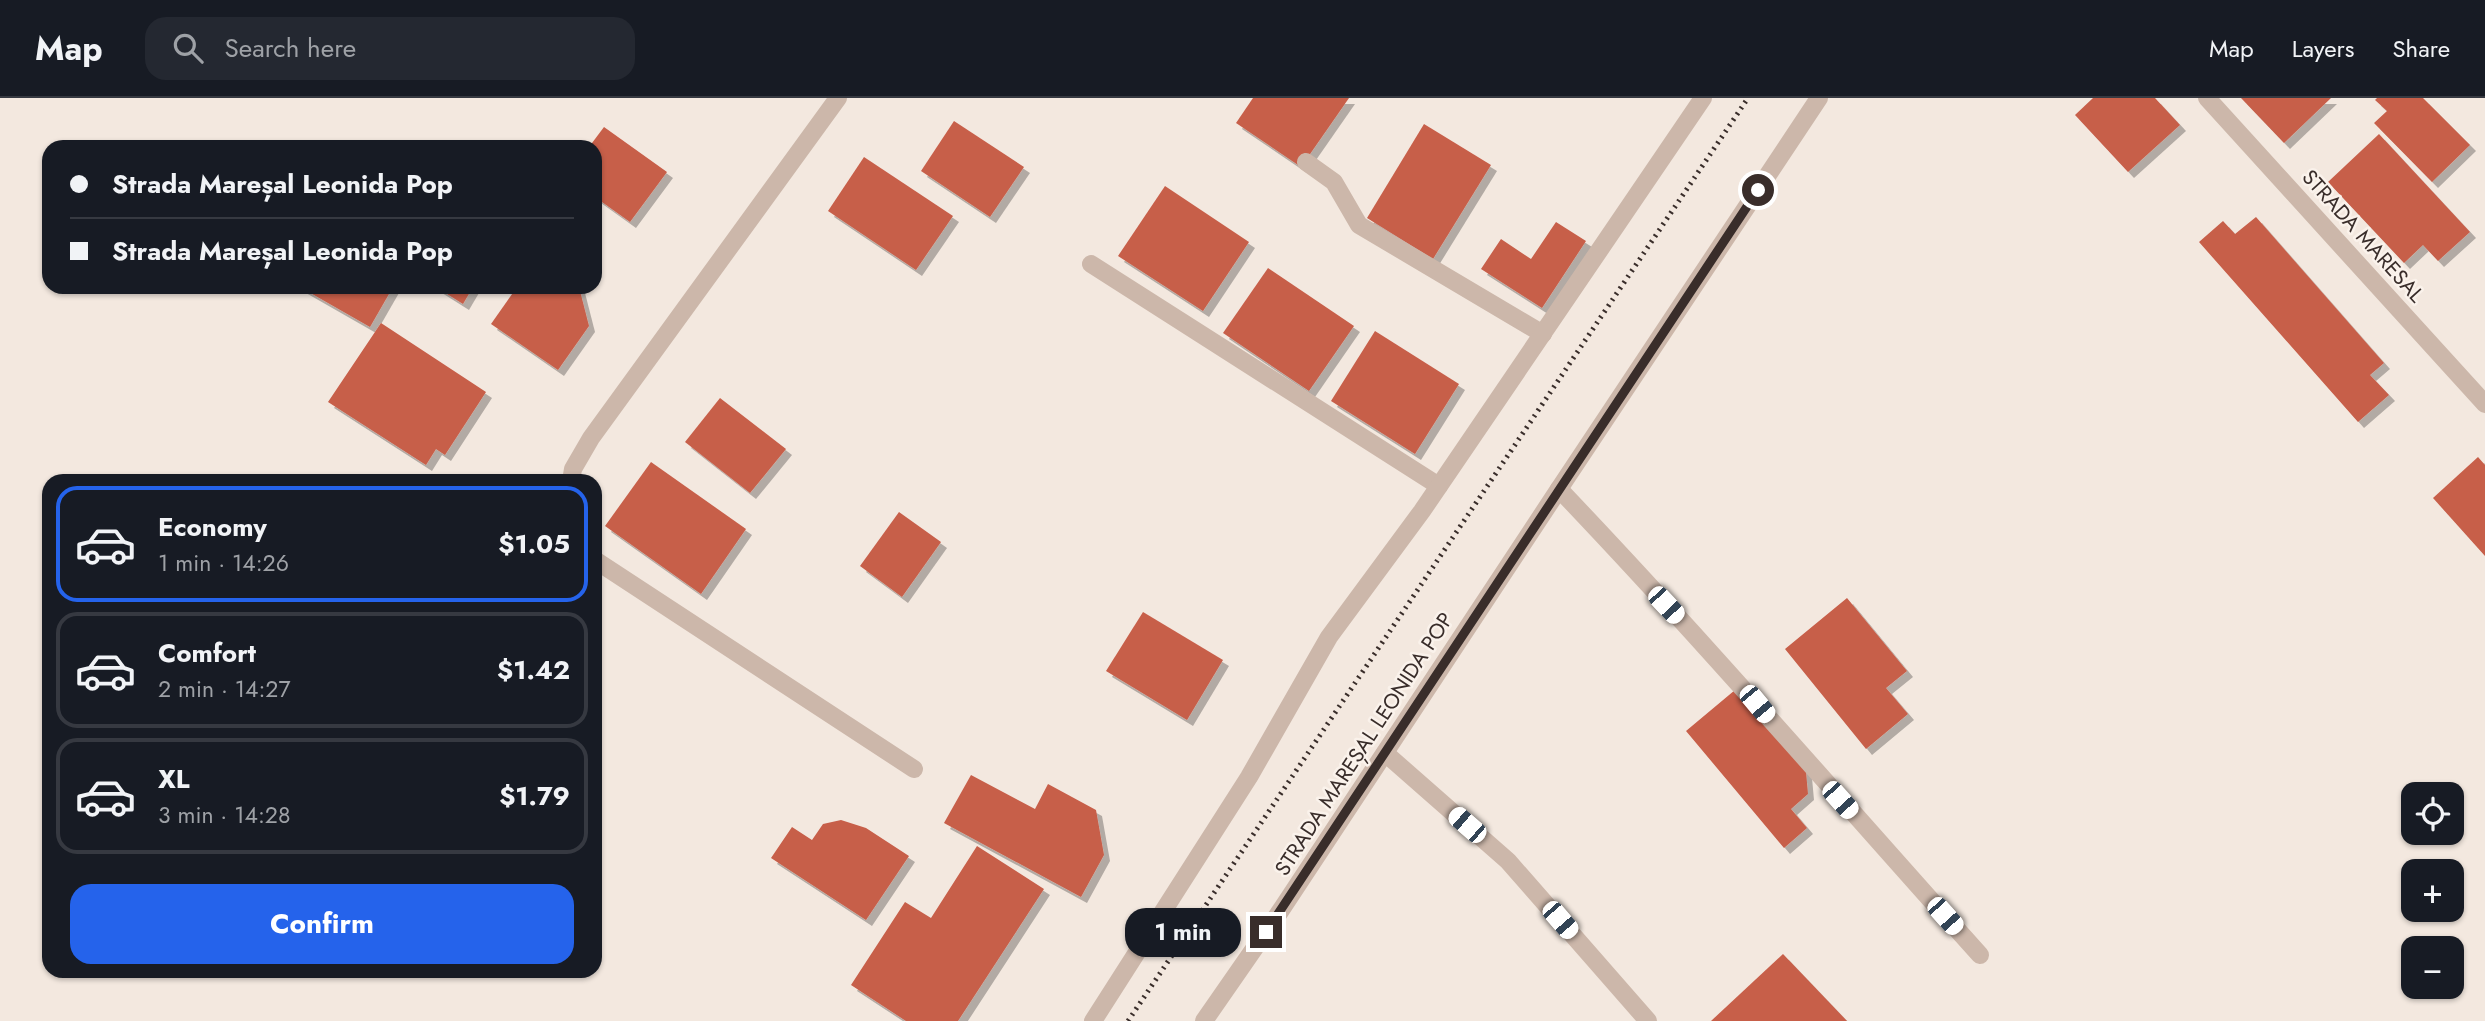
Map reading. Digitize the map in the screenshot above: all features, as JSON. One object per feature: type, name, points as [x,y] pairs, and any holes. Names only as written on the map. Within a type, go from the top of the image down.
[{"type":"street","points":[[572,474],[591,438],[838,98]]},
{"type":"street","points":[[1093,1021],[1249,777],[1329,637],[1439,486],[1703,98]]},
{"type":"street","name":"STRADA MAREȘAL LEONIDA POP","points":[[1204,1021],[1281,910],[1819,98]]},
{"type":"street","name":"STRADA MARESAL","points":[[2207,98],[2485,404]]},
{"type":"street","points":[[1306,162],[1334,182],[1359,225],[1543,334]]},
{"type":"street","points":[[1091,264],[1439,486]]},
{"type":"street","points":[[1559,489],[1741,685],[1805,761],[1980,955]]},
{"type":"street","points":[[602,565],[914,769]]},
{"type":"street","points":[[1385,753],[1508,861],[1648,1021]]},
{"type":"building","points":[[1253,98],[1349,98],[1301,167],[1236,123]]},
{"type":"building","points":[[2093,98],[2155,98],[2180,125],[2128,172],[2075,115]]},
{"type":"building","points":[[2241,98],[2331,98],[2284,143]]},
{"type":"building","points":[[2423,98],[2470,145],[2432,182],[2374,123],[2387,111],[2375,100]]},
{"type":"building","points":[[954,121],[1024,167],[990,217],[921,171]]},
{"type":"building","points":[[1424,124],[1491,165],[1433,259],[1367,218]]},
{"type":"building","points":[[604,127],[667,172],[630,222],[602,202],[602,140],[594,140]]},
{"type":"building","points":[[2379,134],[2470,232],[2438,261],[2423,245],[2404,263],[2328,182]]},
{"type":"building","points":[[864,157],[953,216],[916,270],[828,211]]},
{"type":"building","points":[[1165,186],[1249,242],[1203,311],[1118,256]]},
{"type":"building","points":[[2256,217],[2384,363],[2370,375],[2389,395],[2358,422],[2199,242],[2223,221],[2235,234]]},
{"type":"building","points":[[1556,222],[1586,241],[1542,308],[1481,269],[1501,239],[1531,259]]},
{"type":"building","points":[[1268,268],[1354,326],[1309,391],[1223,333]]},
{"type":"building","points":[[312,294],[389,294],[370,327]]},
{"type":"building","points":[[447,294],[469,294],[463,304]]},
{"type":"building","points":[[512,294],[581,294],[589,326],[558,370],[491,324]]},
{"type":"building","points":[[381,323],[486,392],[445,455],[436,449],[426,465],[328,402]]},
{"type":"building","points":[[1375,331],[1459,384],[1415,454],[1331,401]]},
{"type":"building","points":[[720,398],[786,449],[750,493],[685,442]]},
{"type":"building","points":[[2478,457],[2485,465],[2485,556],[2433,498]]},
{"type":"building","points":[[651,462],[746,529],[701,594],[605,526]]},
{"type":"building","points":[[899,512],[941,542],[902,597],[860,566]]},
{"type":"building","points":[[1847,598],[1907,671],[1886,688],[1908,714],[1866,749],[1785,649]]},
{"type":"building","points":[[1143,612],[1223,660],[1187,720],[1106,671]]},
{"type":"building","points":[[1741,685],[1805,761],[1808,794],[1791,809],[1807,828],[1784,848],[1686,731]]},
{"type":"building","points":[[971,775],[1035,809],[1048,784],[1096,810],[1104,855],[1081,897],[944,823]]},
{"type":"building","points":[[841,820],[866,828],[909,856],[866,920],[771,858],[792,827],[812,840],[823,824]]},
{"type":"building","points":[[977,846],[1044,889],[958,1021],[906,1021],[851,985],[905,902],[931,918]]},
{"type":"building","points":[[1783,954],[1847,1021],[1711,1021]]},
{"type":"railway","points":[[1128,1021],[1748,98]]},
{"type":"route","points":[[1266,932],[1758,190]]}]
